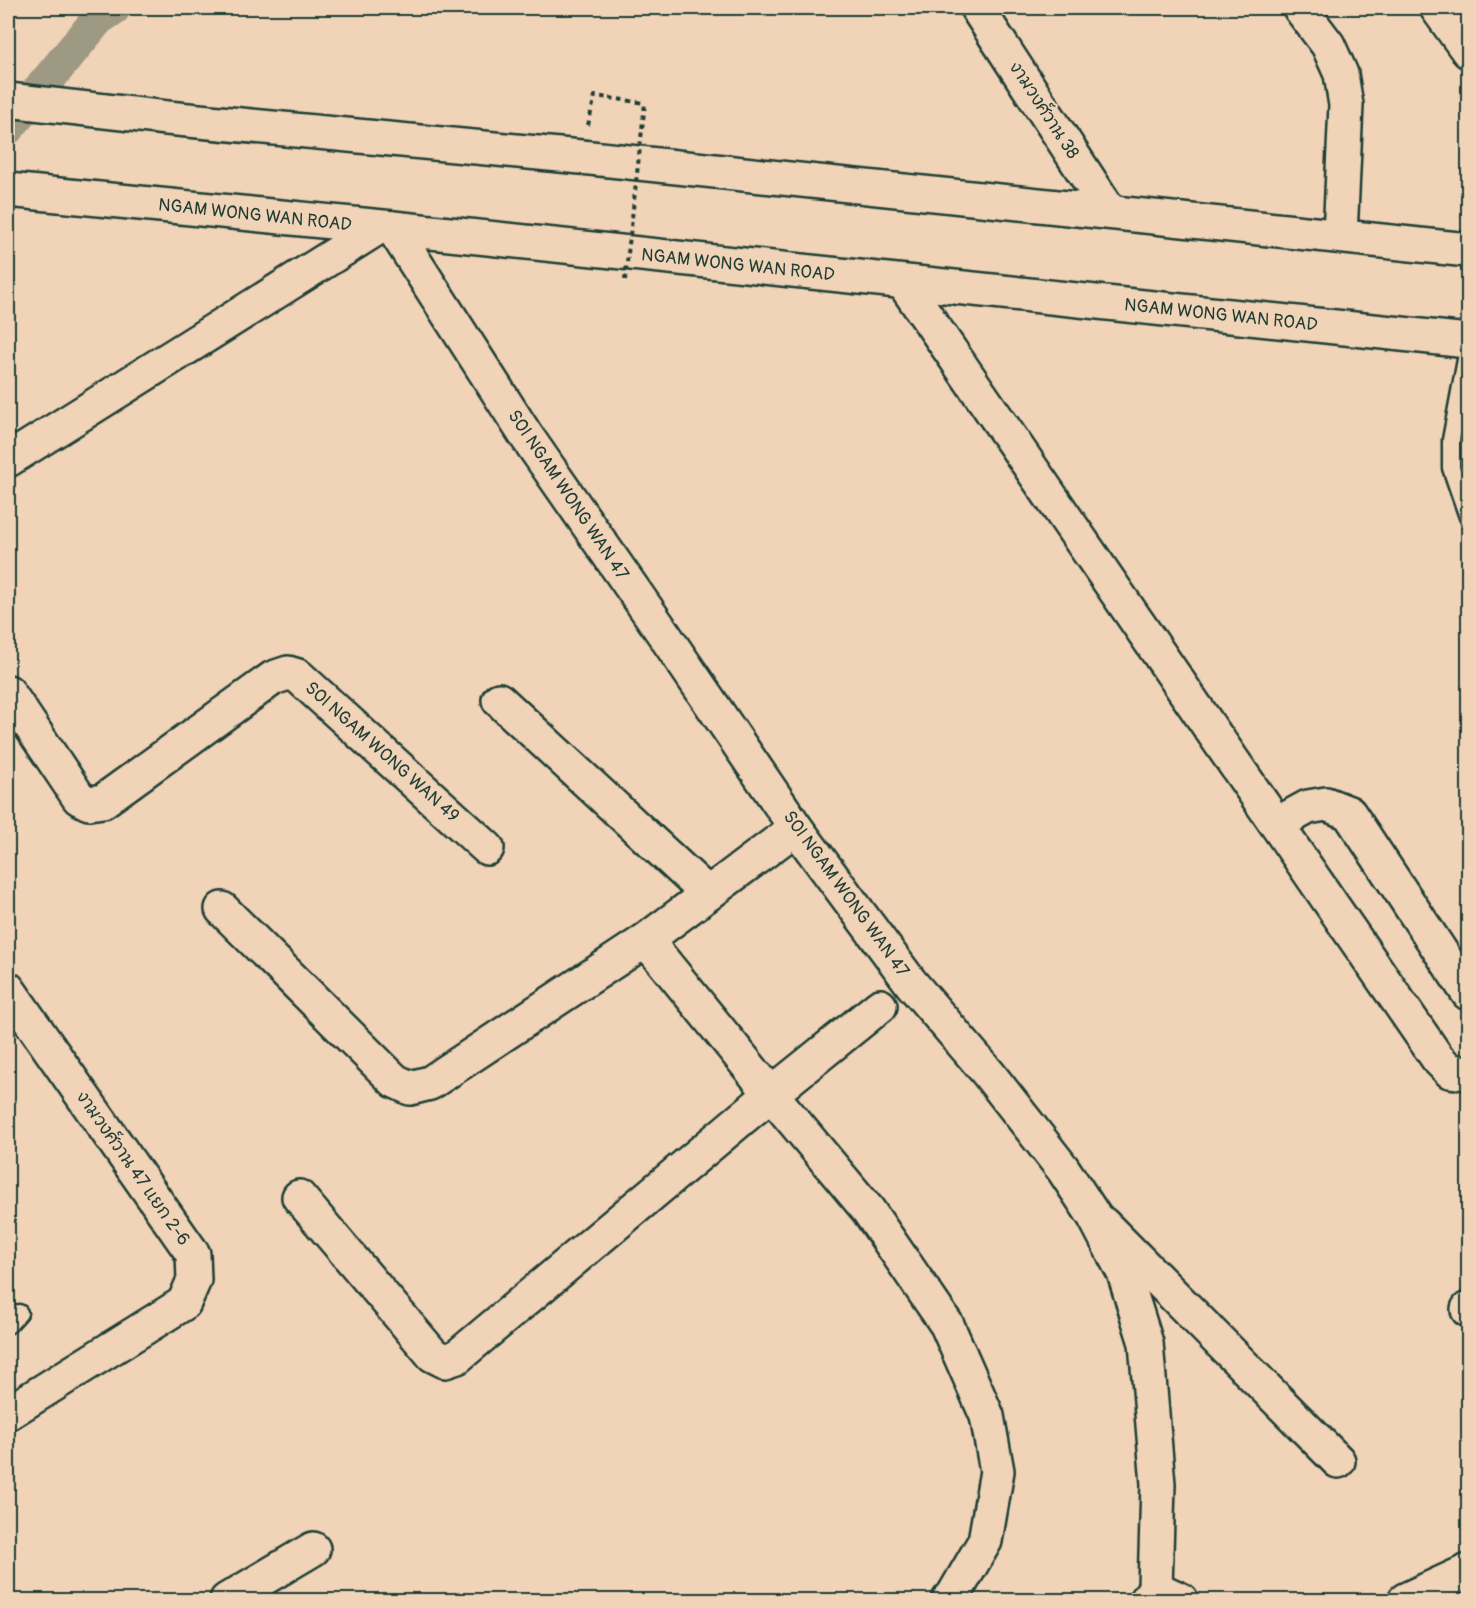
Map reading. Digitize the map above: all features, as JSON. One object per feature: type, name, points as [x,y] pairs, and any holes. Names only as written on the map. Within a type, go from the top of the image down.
[{"type":"street","name":"งามวงศ์วาน 38","points":[[977,8],[1110,212]]},
{"type":"street","points":[[1300,8],[1328,45],[1341,74],[1346,105],[1340,236]]},
{"type":"street","points":[[1437,8],[1468,51]]},
{"type":"street","points":[[8,100],[167,118],[581,157],[1468,250]]},
{"type":"street","name":"NGAM WONG WAN ROAD","points":[[8,190],[1468,340]]},
{"type":"street","points":[[8,460],[386,228]]},
{"type":"street","name":"SOI NGAM WONG WAN 47","points":[[386,228],[796,828],[911,983],[988,1073],[1063,1169],[1094,1216],[1124,1273],[1146,1343],[1158,1485],[1161,1596]]},
{"type":"street","points":[[903,282],[1438,1059],[1450,1071],[1468,1073]]},
{"type":"street","name":"SOI NGAM WONG WAN 49","points":[[8,692],[79,798],[89,803],[103,801],[273,678],[288,673],[298,676],[487,848]]},
{"type":"street","points":[[499,700],[708,894]]},
{"type":"street","points":[[1277,824],[1308,807],[1326,804],[1349,813],[1468,993]]},
{"type":"street","points":[[222,909],[395,1081],[410,1088],[430,1083],[646,940],[796,828]]},
{"type":"street","points":[[646,940],[868,1210],[947,1325],[987,1416],[997,1471],[985,1541],[949,1600]]},
{"type":"street","name":"งามวงศ์วาน 47 แยก 2-6","points":[[8,989],[193,1254],[194,1280],[184,1303],[8,1413]]},
{"type":"street","points":[[299,1197],[433,1354],[446,1361],[457,1357],[771,1094],[880,1006]]},
{"type":"street","points":[[1094,1216],[1338,1461]]},
{"type":"street","points":[[227,1600],[313,1549]]},
{"type":"street","points":[[1405,1600],[1468,1571]]},
{"type":"lane","points":[[1468,349],[1451,440],[1451,468],[1468,516]]},
{"type":"path","points":[[595,96],[645,103],[625,280]]},
{"type":"waterway","points":[[8,128],[98,19],[114,8]]}]
